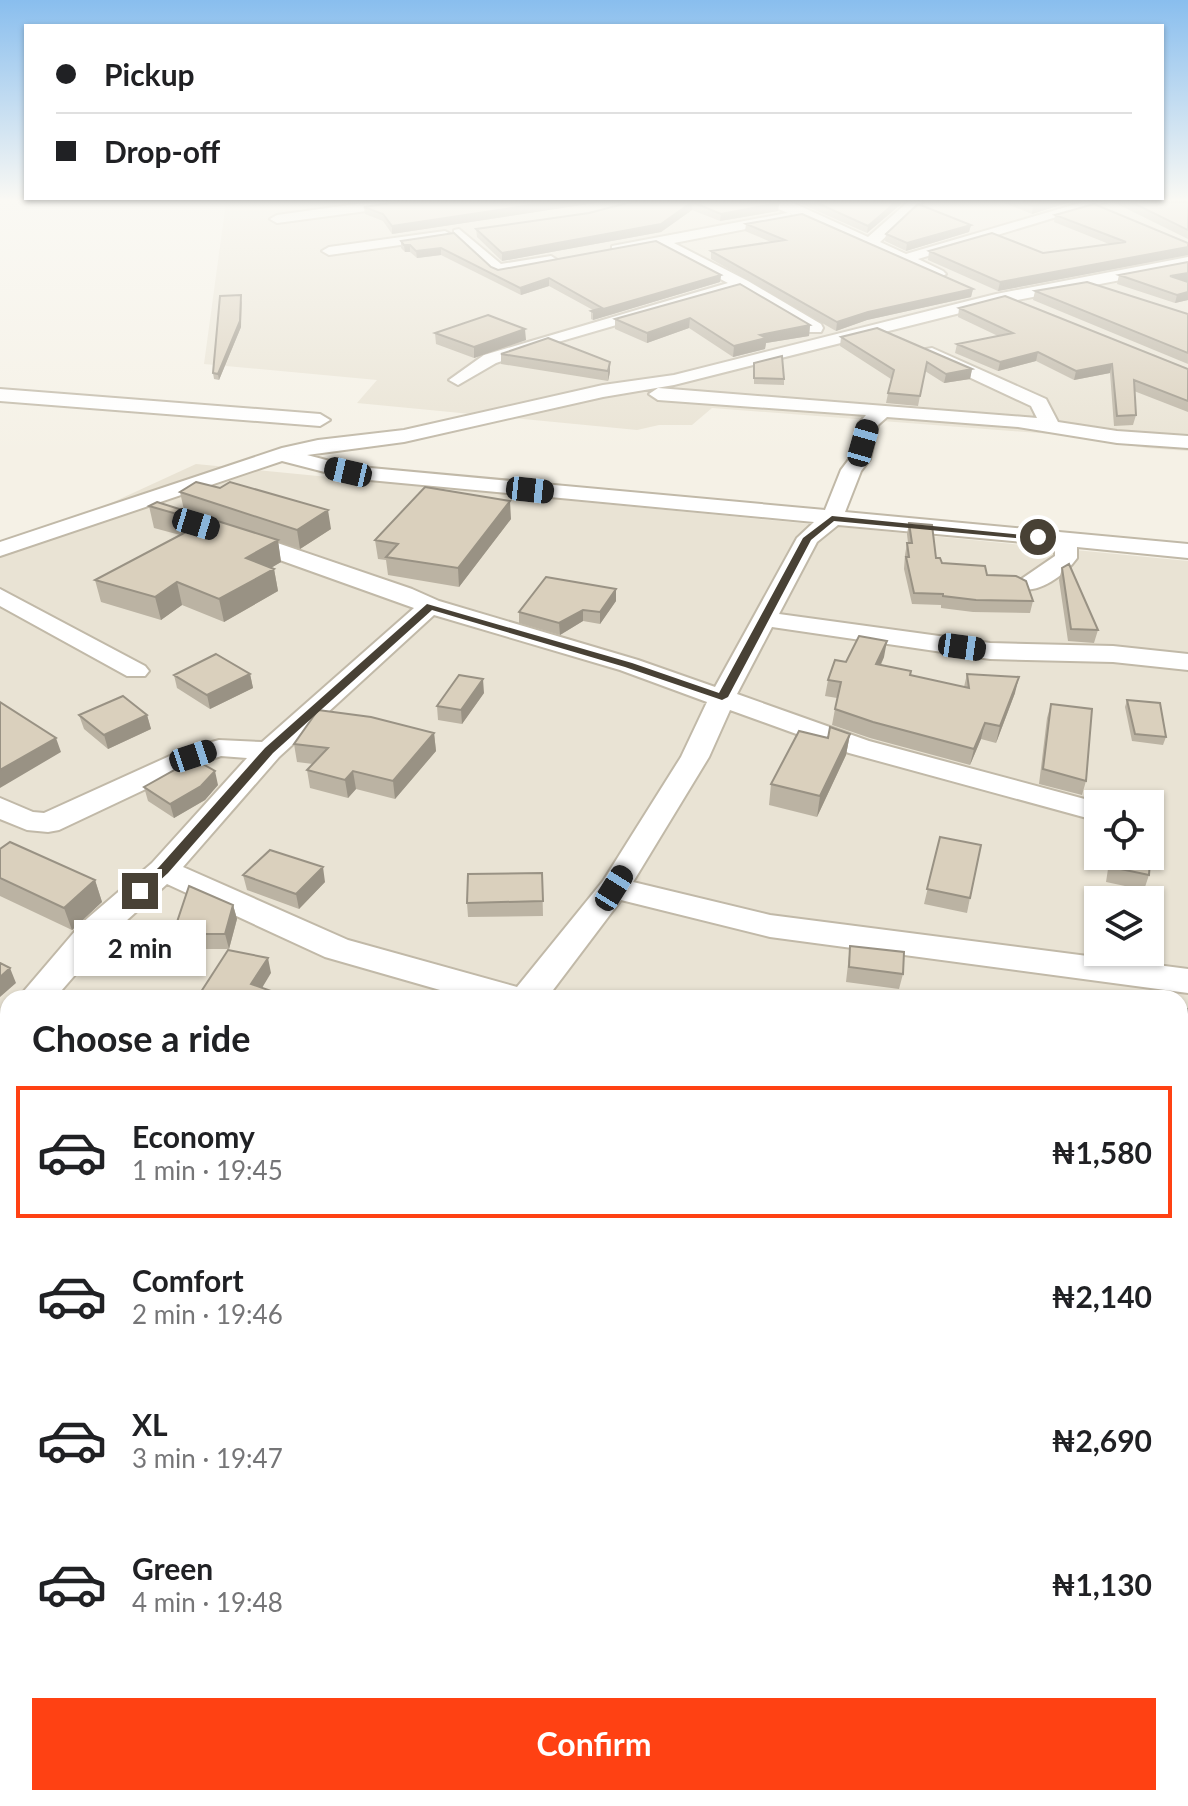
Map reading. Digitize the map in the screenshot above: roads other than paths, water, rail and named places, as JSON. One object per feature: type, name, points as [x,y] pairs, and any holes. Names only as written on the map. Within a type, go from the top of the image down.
[{"type":"street","points":[[458,380],[490,359],[552,338],[734,286]]},
{"type":"street","points":[[746,286],[835,341]]},
{"type":"street","points":[[969,286],[1027,308]]},
{"type":"street","points":[[678,388],[874,327],[1058,286]]},
{"type":"street","points":[[1100,286],[1114,291]]},
{"type":"street","points":[[874,327],[1039,403],[1050,425]]},
{"type":"street","points":[[0,549],[282,454],[318,446],[404,436],[603,391],[678,388],[881,412],[1050,425],[1117,437],[1188,442]]},
{"type":"street","points":[[0,395],[320,420]]},
{"type":"street","points":[[534,990],[614,888],[695,757],[722,697],[808,538],[832,519],[851,470],[860,459],[869,423],[881,412]]},
{"type":"street","points":[[282,454],[348,472],[1188,551]]},
{"type":"street","points":[[134,504],[166,515]]},
{"type":"street","points":[[210,529],[344,573],[430,606],[629,665],[859,747],[1084,808]]},
{"type":"street","points":[[1026,584],[1051,572],[1066,558],[1066,540]]},
{"type":"street","points":[[0,596],[136,671]]},
{"type":"street","points":[[42,990],[94,931],[163,870],[269,751],[430,606]]},
{"type":"street","points":[[766,619],[990,651],[1113,654],[1188,662]]},
{"type":"street","points":[[0,807],[27,821],[48,823],[193,756],[219,748],[269,751]]},
{"type":"street","points":[[163,870],[337,949],[483,990]]},
{"type":"street","points":[[614,888],[770,926],[1188,981]]}]
